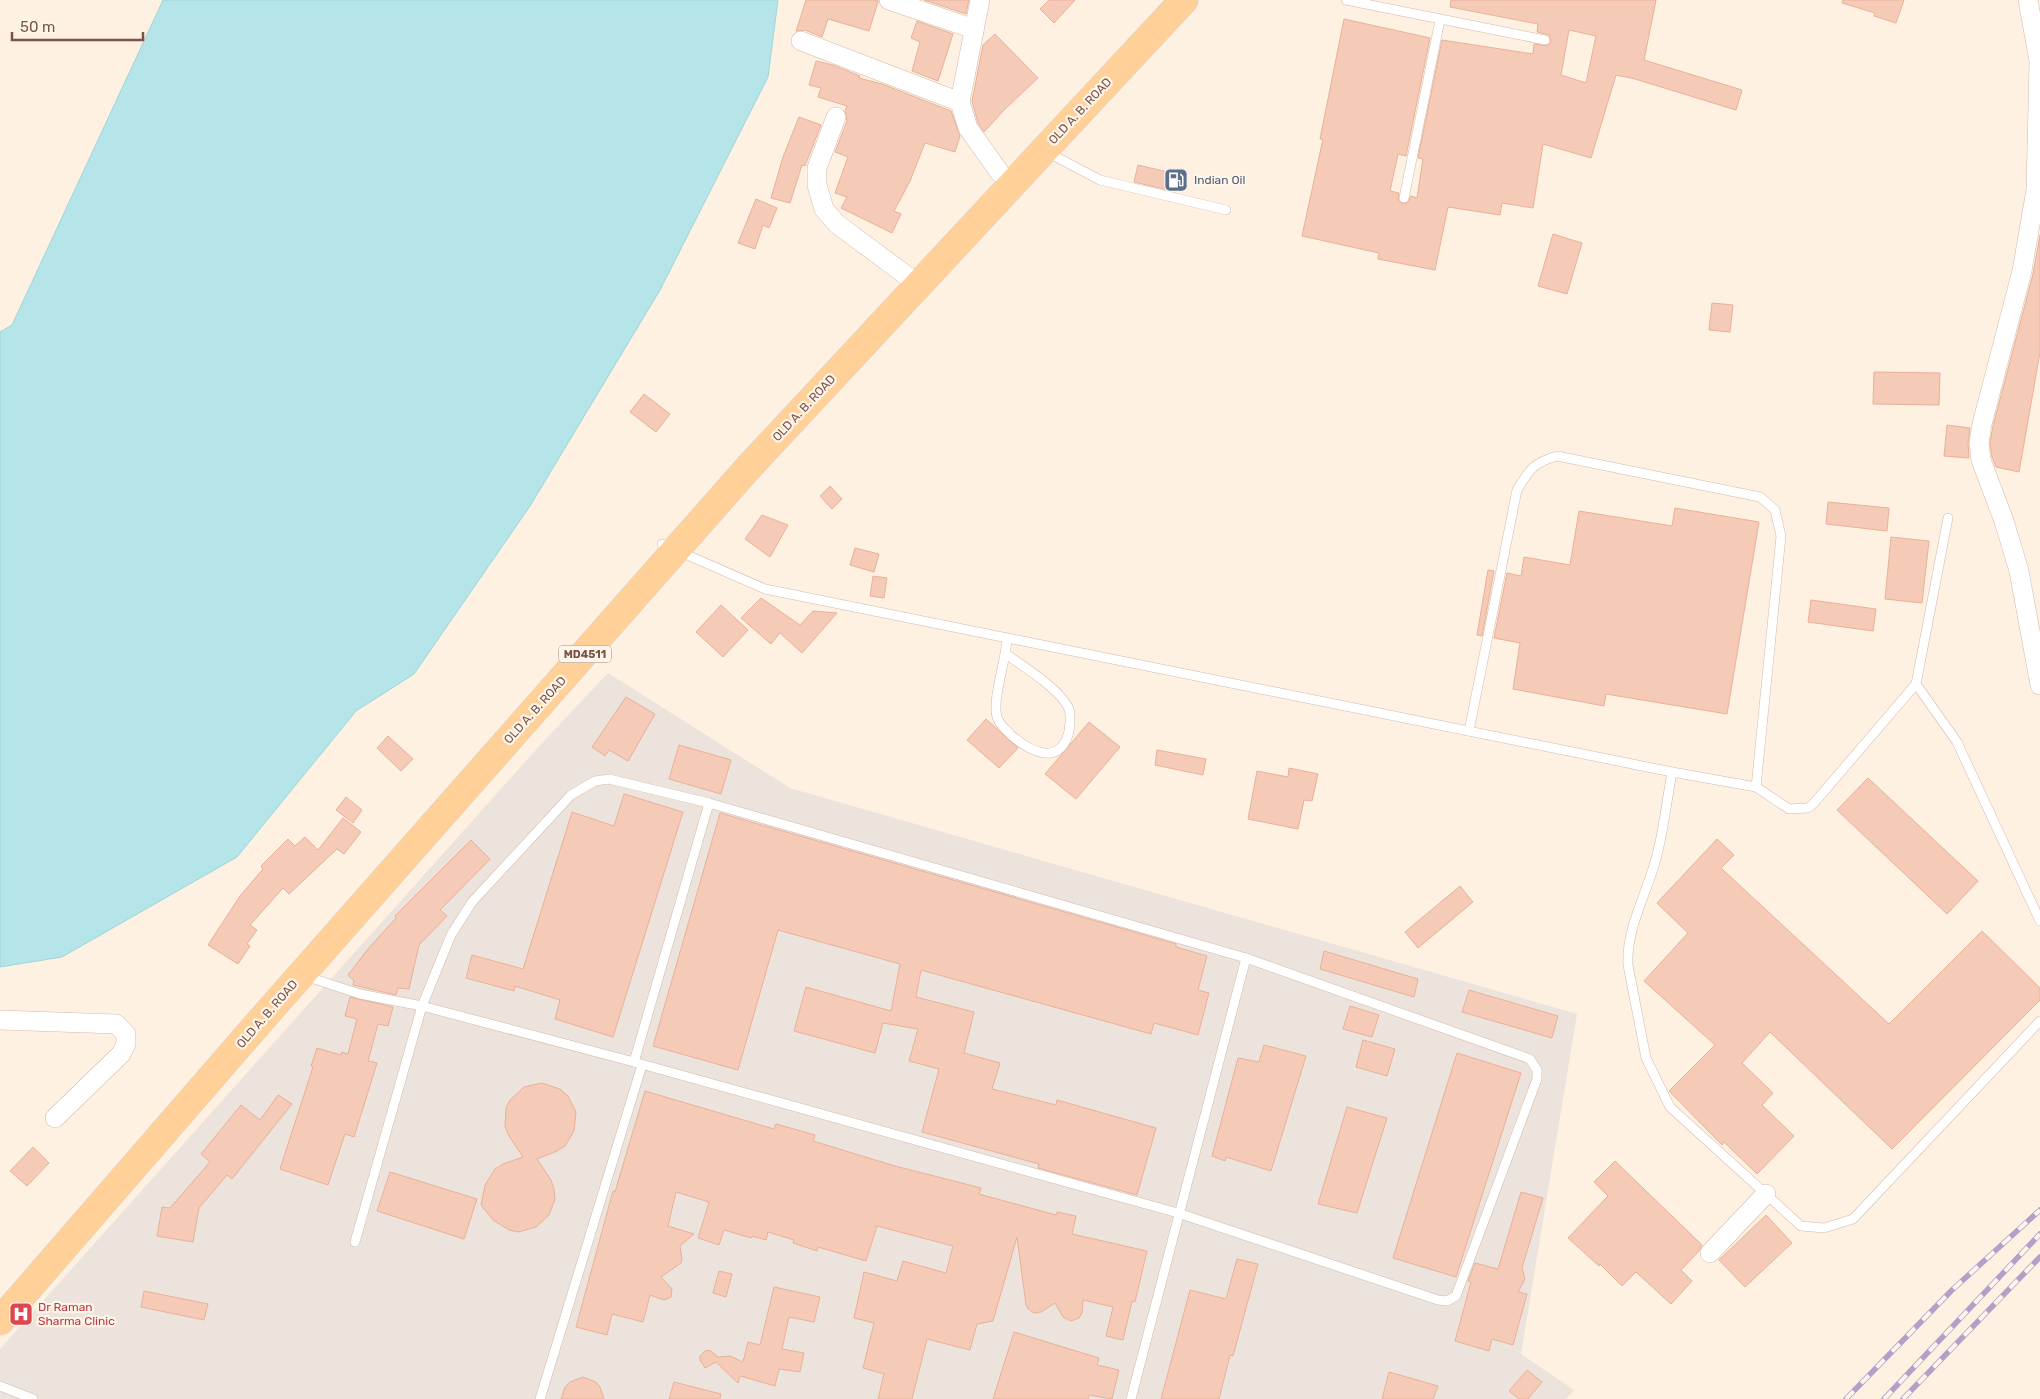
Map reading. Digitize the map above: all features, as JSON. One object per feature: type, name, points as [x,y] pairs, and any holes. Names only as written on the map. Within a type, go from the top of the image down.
[{"type":"main road","name":"OLD A. B. ROAD","points":[[0,1321],[669,547],[907,276],[1159,0]]},
{"type":"main road","name":"OLD A. B. ROAD","points":[[0,1294],[113,1170],[196,1067],[330,925],[461,778],[554,663],[748,468],[1184,0]]},
{"type":"street","points":[[889,0],[974,29]]},
{"type":"street","points":[[980,0],[960,102],[968,128],[1000,173]]},
{"type":"street","points":[[2028,0],[2039,61],[2036,190],[2022,271],[1982,424],[1979,444],[1981,460],[2004,521],[2019,571],[2040,686]]},
{"type":"street","points":[[801,41],[960,102]]},
{"type":"street","points":[[836,117],[817,168],[817,185],[824,209],[837,224],[907,276]]},
{"type":"street","points":[[0,1020],[116,1024],[126,1034],[126,1044],[121,1054],[55,1118]]},
{"type":"street","points":[[1710,1253],[1766,1194]]},
{"type":"lane","points":[[1346,0],[1545,40]]},
{"type":"lane","points":[[1404,198],[1440,20]]},
{"type":"lane","points":[[1044,150],[1100,180],[1226,210]]},
{"type":"lane","points":[[1469,731],[1517,490],[1529,471],[1540,461],[1556,456],[1760,497],[1775,510],[1781,536],[1756,787]]},
{"type":"lane","points":[[669,547],[765,589],[1672,772],[1756,787],[1789,809],[1808,808],[1814,803],[1916,684],[1948,518]]},
{"type":"lane","points":[[1006,654],[1045,682],[1069,709],[1069,730],[1065,743],[1058,752],[1048,754],[1031,750],[1018,741],[997,720],[995,709],[1006,654],[1007,639]]},
{"type":"lane","points":[[1916,684],[1957,742],[2040,921]]},
{"type":"lane","points":[[1672,772],[1658,853],[1631,932],[1628,951],[1628,965],[1646,1058],[1670,1107],[1801,1226],[1824,1228],[1853,1218],[2040,1021]]},
{"type":"lane","points":[[301,975],[360,994],[422,1006],[638,1063],[1178,1213],[1438,1300],[1447,1301],[1456,1296],[1461,1284],[1537,1079],[1537,1070],[1530,1059],[1246,958],[709,803],[609,779],[595,781],[571,795],[472,902],[451,935],[422,1006],[355,1242]]},
{"type":"lane","points":[[540,1399],[638,1063],[709,803]]},
{"type":"lane","points":[[1131,1399],[1246,958]]},
{"type":"lane","points":[[0,1386],[33,1399]]},
{"type":"shaded area","points":[[608,673],[790,788],[1577,1014],[1521,1354],[1574,1390],[1566,1399],[0,1399],[0,1349],[542,743]]},
{"type":"water","points":[[163,0],[778,0],[768,77],[660,290],[530,506],[414,674],[356,711],[237,857],[62,957],[0,967],[0,332],[12,325]]},
{"type":"building","points":[[806,0],[878,0],[878,2],[869,31],[828,19],[822,37],[805,30],[796,31]]},
{"type":"building","points":[[924,0],[969,0],[966,14]]},
{"type":"building","points":[[1049,0],[1075,0],[1054,23],[1040,9]]},
{"type":"building","points":[[1451,0],[1656,0],[1644,60],[1742,90],[1736,110],[1616,75],[1591,158],[1543,144],[1533,208],[1502,203],[1500,215],[1448,207],[1435,270],[1378,259],[1379,253],[1302,236],[1323,139],[1320,139],[1344,19],[1430,38],[1406,156],[1398,154],[1390,191],[1399,193],[1398,200],[1403,204],[1408,202],[1411,196],[1417,198],[1423,159],[1418,158],[1442,40],[1533,54],[1534,44],[1547,46],[1551,42],[1549,35],[1537,32],[1538,24],[1450,7]],"holes":[[[1569,30],[1596,36],[1586,83],[1561,75]]]},
{"type":"building","points":[[1843,0],[1904,0],[1896,23],[1874,16],[1875,13],[1842,3]]},
{"type":"building","points":[[917,21],[953,34],[938,81],[912,71],[920,42],[911,38]]},
{"type":"building","points":[[995,34],[1038,78],[984,132],[978,123],[972,101],[983,45]]},
{"type":"building","points":[[816,61],[833,65],[860,76],[859,78],[882,84],[951,111],[960,136],[955,152],[925,143],[910,181],[894,211],[901,214],[892,233],[841,208],[847,197],[835,193],[848,157],[835,152],[847,121],[845,111],[847,106],[818,97],[821,88],[809,85]]},
{"type":"building","points":[[799,117],[821,125],[805,166],[802,165],[790,203],[771,198],[783,157]]},
{"type":"building","points":[[1138,165],[1180,175],[1176,192],[1134,182]]},
{"type":"building","points":[[756,199],[777,208],[769,228],[763,225],[755,249],[738,243]]},
{"type":"building","points":[[1553,234],[1582,243],[1567,294],[1538,286]]},
{"type":"building","points":[[2040,235],[2040,352],[2019,472],[1996,467],[1990,443],[2033,274]]},
{"type":"building","points":[[1712,303],[1733,305],[1730,332],[1709,330]]},
{"type":"building","points":[[1874,372],[1940,373],[1939,405],[1873,404]]},
{"type":"building","points":[[644,394],[670,414],[656,432],[630,412]]},
{"type":"building","points":[[1947,425],[1970,428],[1969,458],[1944,456]]},
{"type":"building","points":[[830,486],[842,499],[832,509],[820,496]]},
{"type":"building","points":[[1828,502],[1889,508],[1887,531],[1826,524]]},
{"type":"building","points":[[1675,508],[1759,522],[1727,714],[1606,694],[1604,706],[1513,689],[1520,643],[1494,638],[1507,573],[1521,576],[1524,557],[1570,565],[1579,511],[1672,526]]},
{"type":"building","points":[[762,515],[788,525],[770,557],[745,539]]},
{"type":"building","points":[[1891,537],[1929,541],[1922,603],[1885,599]]},
{"type":"building","points":[[855,548],[879,554],[874,572],[850,565]]},
{"type":"building","points":[[1488,570],[1494,571],[1482,636],[1477,635]]},
{"type":"building","points":[[873,576],[887,578],[884,598],[870,596]]},
{"type":"building","points":[[761,598],[800,625],[813,611],[837,613],[802,653],[780,633],[771,644],[741,618]]},
{"type":"building","points":[[1811,600],[1876,609],[1873,631],[1808,622]]},
{"type":"building","points":[[721,605],[748,630],[723,657],[696,632]]},
{"type":"building","points":[[626,697],[655,714],[628,761],[609,750],[605,756],[592,747]]},
{"type":"building","points":[[986,719],[1018,748],[999,768],[967,740]]},
{"type":"building","points":[[1089,722],[1120,747],[1076,799],[1045,774]]},
{"type":"building","points":[[388,736],[413,759],[401,771],[377,748]]},
{"type":"building","points":[[679,745],[731,760],[721,794],[669,779]]},
{"type":"building","points":[[1157,750],[1206,759],[1203,775],[1155,765]]},
{"type":"building","points":[[1289,768],[1318,774],[1312,801],[1304,800],[1298,829],[1248,819],[1257,771],[1288,777]]},
{"type":"building","points":[[1868,778],[1978,881],[1947,914],[1837,810]]},
{"type":"building","points":[[624,794],[683,812],[613,1037],[555,1019],[560,1000],[515,986],[514,991],[466,978],[472,955],[523,969],[572,812],[614,826]]},
{"type":"building","points":[[346,797],[362,810],[353,823],[336,810]]},
{"type":"building","points":[[720,813],[1176,944],[1176,947],[1207,956],[1198,990],[1209,993],[1198,1035],[1154,1023],[1151,1034],[921,970],[916,997],[974,1012],[964,1053],[1000,1063],[992,1089],[1056,1105],[1057,1100],[1156,1128],[1137,1195],[1038,1168],[1039,1164],[922,1132],[939,1069],[909,1061],[918,1029],[883,1023],[875,1053],[794,1031],[806,987],[891,1011],[900,964],[778,930],[738,1070],[653,1046]]},
{"type":"building","points":[[343,818],[361,832],[344,854],[337,849],[289,894],[283,888],[250,925],[257,930],[247,944],[250,946],[238,964],[208,945],[240,896],[263,869],[261,866],[288,839],[295,846],[305,837],[318,850]]},
{"type":"building","points":[[1717,839],[1734,855],[1721,868],[1889,1024],[1982,931],[2040,988],[2040,1000],[1892,1149],[1770,1032],[1742,1063],[1773,1093],[1762,1105],[1794,1136],[1757,1174],[1724,1142],[1722,1145],[1669,1091],[1715,1045],[1644,981],[1688,933],[1657,903]]},
{"type":"building","points":[[471,840],[490,859],[440,910],[447,916],[419,945],[409,989],[398,988],[396,995],[353,985],[354,981],[348,975],[368,949],[396,918],[395,916]]},
{"type":"building","points":[[1460,886],[1473,902],[1418,948],[1405,932]]},
{"type":"building","points":[[1324,951],[1418,979],[1414,997],[1320,969]]},
{"type":"building","points":[[1469,990],[1558,1016],[1552,1038],[1462,1012]]},
{"type":"building","points":[[350,997],[393,1007],[388,1026],[378,1024],[368,1061],[377,1063],[354,1137],[345,1134],[328,1185],[280,1169],[313,1067],[311,1066],[317,1048],[341,1055],[342,1052],[348,1054],[357,1019],[345,1016]]},
{"type":"building","points":[[1350,1006],[1379,1015],[1372,1037],[1343,1029]]},
{"type":"building","points":[[1363,1040],[1395,1049],[1387,1076],[1356,1067]]},
{"type":"building","points":[[1264,1045],[1306,1056],[1271,1171],[1226,1157],[1225,1161],[1212,1156],[1238,1058],[1259,1062]]},
{"type":"building","points":[[1457,1053],[1521,1073],[1456,1277],[1393,1258]]},
{"type":"building","points":[[542,1083],[560,1089],[568,1096],[576,1112],[574,1131],[565,1146],[537,1159],[551,1180],[554,1189],[555,1199],[549,1215],[536,1227],[518,1232],[509,1230],[493,1220],[481,1205],[485,1185],[495,1169],[523,1157],[505,1127],[506,1108],[510,1100],[524,1087]]},
{"type":"building","points":[[645,1091],[774,1129],[776,1124],[815,1135],[813,1141],[895,1166],[981,1188],[979,1194],[1056,1215],[1057,1212],[1076,1216],[1072,1234],[1147,1251],[1135,1302],[1132,1301],[1123,1340],[1106,1336],[1113,1307],[1083,1300],[1082,1313],[1079,1318],[1071,1321],[1063,1317],[1055,1303],[1041,1312],[1034,1313],[1028,1309],[1017,1237],[993,1321],[977,1324],[970,1350],[927,1339],[912,1399],[878,1399],[884,1374],[863,1368],[874,1323],[854,1318],[864,1272],[897,1281],[903,1261],[946,1273],[953,1246],[877,1226],[866,1261],[818,1247],[817,1251],[793,1243],[794,1240],[768,1232],[766,1240],[752,1236],[751,1238],[724,1230],[719,1245],[698,1238],[709,1202],[676,1192],[668,1226],[694,1234],[680,1246],[681,1263],[661,1277],[672,1289],[671,1297],[664,1300],[650,1295],[643,1322],[612,1314],[607,1335],[576,1327],[613,1191],[615,1192]]},
{"type":"building","points":[[278,1095],[292,1104],[232,1179],[227,1175],[199,1208],[193,1242],[157,1236],[162,1207],[170,1208],[210,1162],[201,1154],[241,1105],[260,1120]]},
{"type":"building","points":[[1347,1107],[1387,1118],[1357,1213],[1318,1204]]},
{"type":"building","points":[[33,1147],[49,1163],[27,1186],[10,1171]]},
{"type":"building","points":[[1615,1161],[1702,1245],[1699,1251],[1681,1270],[1692,1281],[1671,1304],[1636,1272],[1622,1286],[1600,1264],[1599,1266],[1568,1238],[1608,1196],[1594,1182]]},
{"type":"building","points":[[390,1172],[477,1199],[464,1239],[377,1211]]},
{"type":"building","points":[[1521,1192],[1543,1198],[1522,1268],[1525,1279],[1518,1292],[1527,1294],[1513,1345],[1492,1339],[1489,1351],[1455,1341],[1471,1282],[1468,1281],[1475,1263],[1498,1269]]},
{"type":"building","points":[[1766,1215],[1792,1243],[1745,1287],[1719,1260]]},
{"type":"building","points":[[1237,1259],[1258,1264],[1233,1356],[1230,1355],[1219,1399],[1161,1399],[1190,1290],[1226,1299]]},
{"type":"building","points":[[719,1271],[732,1274],[726,1297],[713,1293]]},
{"type":"building","points":[[774,1287],[820,1297],[814,1322],[789,1317],[782,1349],[804,1353],[800,1372],[779,1369],[775,1386],[740,1376],[738,1383],[716,1362],[705,1368],[700,1360],[700,1356],[706,1350],[711,1351],[718,1357],[730,1356],[743,1362],[748,1342],[760,1345]]},
{"type":"building","points":[[144,1291],[208,1304],[204,1320],[141,1307]]},
{"type":"building","points":[[1014,1332],[1099,1358],[1097,1365],[1119,1370],[1112,1399],[1089,1395],[1088,1399],[993,1399]]},
{"type":"building","points":[[1527,1370],[1542,1382],[1528,1399],[1519,1399],[1509,1391]]},
{"type":"building","points":[[1389,1372],[1438,1386],[1433,1399],[1382,1399]]},
{"type":"building","points":[[583,1377],[596,1382],[604,1399],[561,1399],[565,1387],[570,1382]]},
{"type":"building","points":[[674,1382],[721,1394],[720,1399],[669,1399]]},
{"type":"railway","points":[[1846,1399],[1951,1291],[2040,1210]]},
{"type":"railway","points":[[1884,1399],[2040,1234]]},
{"type":"railway","points":[[1903,1399],[2040,1257]]},
{"type":"place","name":"Indian Oil","points":[[1176,180]]},
{"type":"place","name":"Dr Raman Sharma Clinic","points":[[21,1314]]}]
